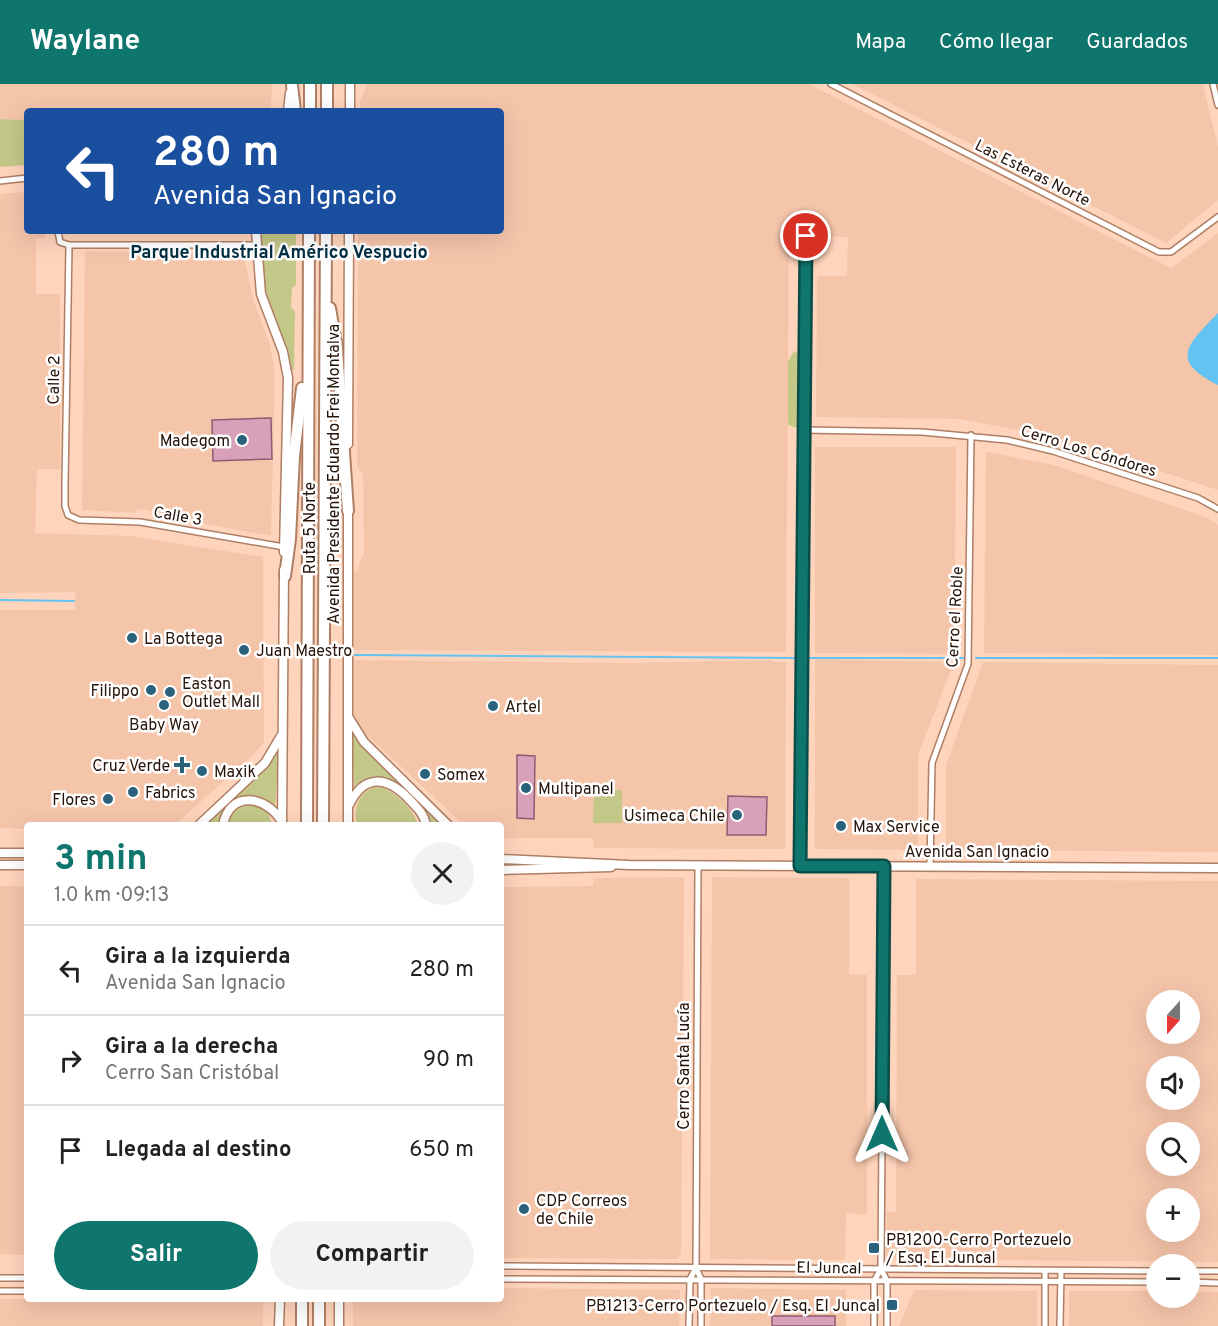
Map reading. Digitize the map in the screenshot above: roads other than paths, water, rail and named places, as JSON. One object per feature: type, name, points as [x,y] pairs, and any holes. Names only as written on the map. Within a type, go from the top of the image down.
[{"type":"highway","points":[[310,84],[310,108]]},
{"type":"highway","points":[[292,85],[295,108]]},
{"type":"highway","points":[[327,108],[328,86]]},
{"type":"highway","name":"Ruta 5 Norte","points":[[306,822],[309,234]]},
{"type":"highway","name":"Ruta 5 Norte","points":[[323,822],[326,234]]},
{"type":"highway","points":[[326,291],[337,350],[348,511]]},
{"type":"highway","points":[[285,576],[290,539],[294,456],[308,344]]},
{"type":"highway","points":[[302,1302],[302,1326]]},
{"type":"highway","points":[[319,1302],[319,1326]]},
{"type":"main road","points":[[350,84],[350,108]]},
{"type":"main road","points":[[288,108],[292,85]]},
{"type":"main road","points":[[256,234],[261,294],[283,352],[288,378],[282,822]]},
{"type":"main road","name":"Avenida Presidente Eduardo Frei Montalva","points":[[348,822],[349,234]]},
{"type":"main road","points":[[347,711],[360,738],[445,822]]},
{"type":"main road","points":[[202,822],[269,759],[283,729]]},
{"type":"main road","points":[[348,808],[362,787],[374,781],[384,782],[399,790],[419,810],[425,822]]},
{"type":"main road","points":[[224,822],[226,814],[233,807],[250,800],[267,805],[280,822]]},
{"type":"main road","points":[[0,853],[24,853]]},
{"type":"main road","name":"Avenida San Ignacio","points":[[504,859],[629,865],[1218,868]]},
{"type":"main road","points":[[0,865],[24,865]]},
{"type":"main road","name":"Avenida San Ignacio","points":[[504,872],[629,865]]},
{"type":"main road","points":[[279,1326],[280,1302]]},
{"type":"main road","points":[[339,1302],[339,1326]]},
{"type":"street","name":"Las Esteras Norte","points":[[831,84],[1159,252],[1171,252],[1218,217]]},
{"type":"street","points":[[1213,84],[1218,105]]},
{"type":"street","points":[[0,181],[24,178]]},
{"type":"street","points":[[59,234],[60,242],[69,245],[256,246]]},
{"type":"street","points":[[800,866],[806,236]]},
{"type":"street","name":"Calle 2","points":[[68,515],[65,506],[65,483],[69,245]]},
{"type":"street","name":"Cerro Los Cóndores","points":[[804,430],[971,435],[1053,451],[1198,498],[1218,509]]},
{"type":"street","name":"Cerro el Roble","points":[[930,867],[933,760],[966,672],[969,657],[971,435]]},
{"type":"street","name":"Calle 3","points":[[68,515],[79,519],[158,525],[284,548]]},
{"type":"street","name":"Cerro Santa Lucía","points":[[698,865],[696,1268],[702,1280],[701,1326]]},
{"type":"street","points":[[884,866],[881,1269],[887,1281],[886,1326]]},
{"type":"street","name":"El Juncal","points":[[504,1266],[1146,1271]]},
{"type":"street","name":"Cerro Santa Lucía","points":[[689,1326],[690,1279],[696,1268]]},
{"type":"street","points":[[874,1326],[874,1281],[881,1269]]},
{"type":"street","points":[[1045,1271],[1045,1326]]},
{"type":"street","points":[[1060,1326],[1061,1271]]},
{"type":"street","points":[[1200,1271],[1218,1271]]},
{"type":"street","points":[[0,1278],[24,1278]]},
{"type":"street","name":"El Juncal","points":[[504,1279],[1146,1282]]},
{"type":"street","points":[[1200,1282],[1218,1282]]},
{"type":"street","points":[[0,1291],[24,1291]]},
{"type":"water","points":[[1218,313],[1218,385],[1193,368],[1188,360],[1188,352],[1191,343]]},
{"type":"waterway","points":[[0,600],[74,601]]},
{"type":"waterway","points":[[355,655],[796,658]]},
{"type":"waterway","points":[[807,658],[964,658]]},
{"type":"waterway","points":[[976,658],[1218,658]]},
{"type":"place","name":"Madegom","points":[[242,440]]},
{"type":"place","name":"La Bottega","points":[[132,638]]},
{"type":"place","name":"Juan Maestro","points":[[244,650]]},
{"type":"place","name":"Filippo","points":[[151,690]]},
{"type":"place","name":"Easton Outlet Mall","points":[[170,692]]},
{"type":"place","name":"Baby Way","points":[[164,705]]},
{"type":"place","name":"Artel","points":[[493,706]]},
{"type":"place","name":"Cruz Verde","points":[[182,765]]},
{"type":"place","name":"Maxik","points":[[202,771]]},
{"type":"place","name":"Somex","points":[[425,774]]},
{"type":"place","name":"Multipanel","points":[[526,788]]},
{"type":"place","name":"Fabrics","points":[[133,792]]},
{"type":"place","name":"Flores","points":[[108,799]]},
{"type":"place","name":"Usimeca Chile","points":[[737,815]]},
{"type":"place","name":"Max Service","points":[[841,826]]},
{"type":"place","name":"CDP Correos de Chile","points":[[524,1209]]},
{"type":"place","name":"PB1200-Cerro Portezuelo / Esq. El Juncal","points":[[874,1248]]},
{"type":"place","name":"PB1213-Cerro Portezuelo / Esq. El Juncal","points":[[892,1305]]},
{"type":"district","name":"Parque Industrial Américo Vespucio","points":[[279,252]]}]
